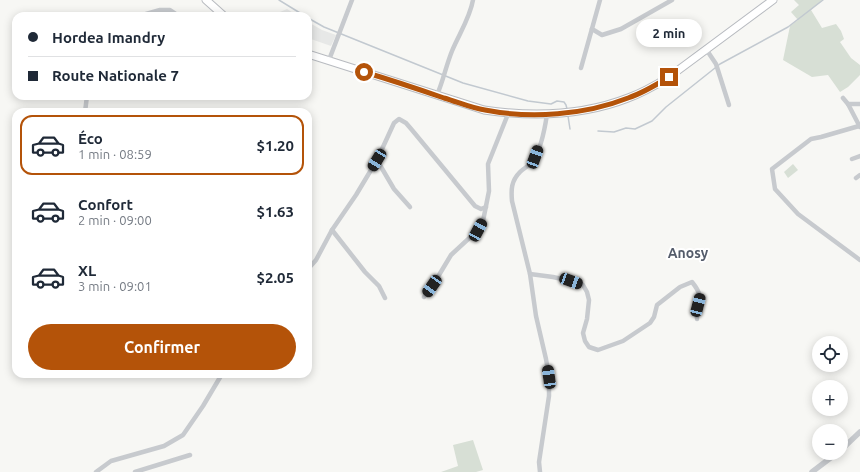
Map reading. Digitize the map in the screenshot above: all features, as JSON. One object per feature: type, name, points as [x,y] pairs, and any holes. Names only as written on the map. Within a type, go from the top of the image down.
[{"type":"main road","points":[[206,0],[217,12]]},
{"type":"main road","points":[[312,55],[484,110],[508,114],[556,114],[593,108],[629,98],[650,88],[669,77],[773,0]]},
{"type":"street","points":[[328,60],[352,0]]},
{"type":"street","points":[[437,95],[452,52],[468,16],[473,0]]},
{"type":"street","points":[[581,68],[600,0]]},
{"type":"street","points":[[592,29],[602,35],[620,29],[672,0]]},
{"type":"street","points":[[153,12],[170,10],[173,12]]},
{"type":"street","points":[[706,49],[716,66],[729,105]]},
{"type":"street","points":[[843,98],[860,126],[811,139],[772,169],[775,189],[798,214],[860,260]]},
{"type":"street","points":[[848,104],[860,104]]},
{"type":"street","points":[[424,297],[451,255],[478,230],[486,207],[489,191],[488,164],[508,114]]},
{"type":"street","points":[[540,472],[538,462],[549,396],[549,377],[536,316],[530,274],[512,201],[511,189],[513,180],[532,162],[535,157],[545,129],[547,114]]},
{"type":"street","points":[[312,264],[316,260],[332,230],[356,195],[377,160],[394,123],[399,119],[409,126],[475,206],[481,209],[486,207]]},
{"type":"street","points":[[852,159],[860,156]]},
{"type":"street","points":[[377,160],[394,189],[410,207]]},
{"type":"street","points":[[332,230],[365,272],[379,286],[385,298]]},
{"type":"street","points":[[530,274],[553,277],[583,285],[589,300],[587,319],[583,333],[585,341],[589,347],[598,350],[623,340],[650,323],[654,317],[657,305],[680,287],[692,282],[700,295],[696,314],[697,319]]},
{"type":"street","points":[[96,472],[111,461],[164,446],[183,435],[220,378]]},
{"type":"street","points":[[848,443],[860,432]]},
{"type":"street","points":[[135,472],[190,455]]},
{"type":"street","points":[[812,472],[828,460]]},
{"type":"shaded area","points":[[794,0],[822,0],[811,10],[822,28],[836,24],[844,39],[840,42],[851,58],[860,65],[860,75],[848,87],[840,92],[828,75],[812,77],[783,60],[790,26],[798,20],[791,12],[799,5]]},
{"type":"shaded area","points":[[287,9],[292,12],[280,12]]},
{"type":"shaded area","points":[[312,24],[336,35],[331,46],[312,39]]},
{"type":"shaded area","points":[[793,164],[798,170],[788,178],[784,172]]},
{"type":"shaded area","points":[[473,440],[483,470],[476,472],[441,472],[458,466],[453,445]]},
{"type":"waterway","points":[[279,0],[298,12]]},
{"type":"waterway","points":[[598,131],[614,132],[626,128],[635,129],[652,121],[666,107],[720,64],[788,27],[823,0]]},
{"type":"waterway","points":[[312,20],[324,27],[463,83],[528,101],[551,104],[557,101],[564,102],[567,109]]},
{"type":"waterway","points":[[568,116],[570,129]]},
{"type":"district","name":"Anosy","points":[[688,253]]},
{"type":"route","points":[[364,72],[484,110],[508,114],[556,114],[606,106],[629,98],[669,77]]}]
